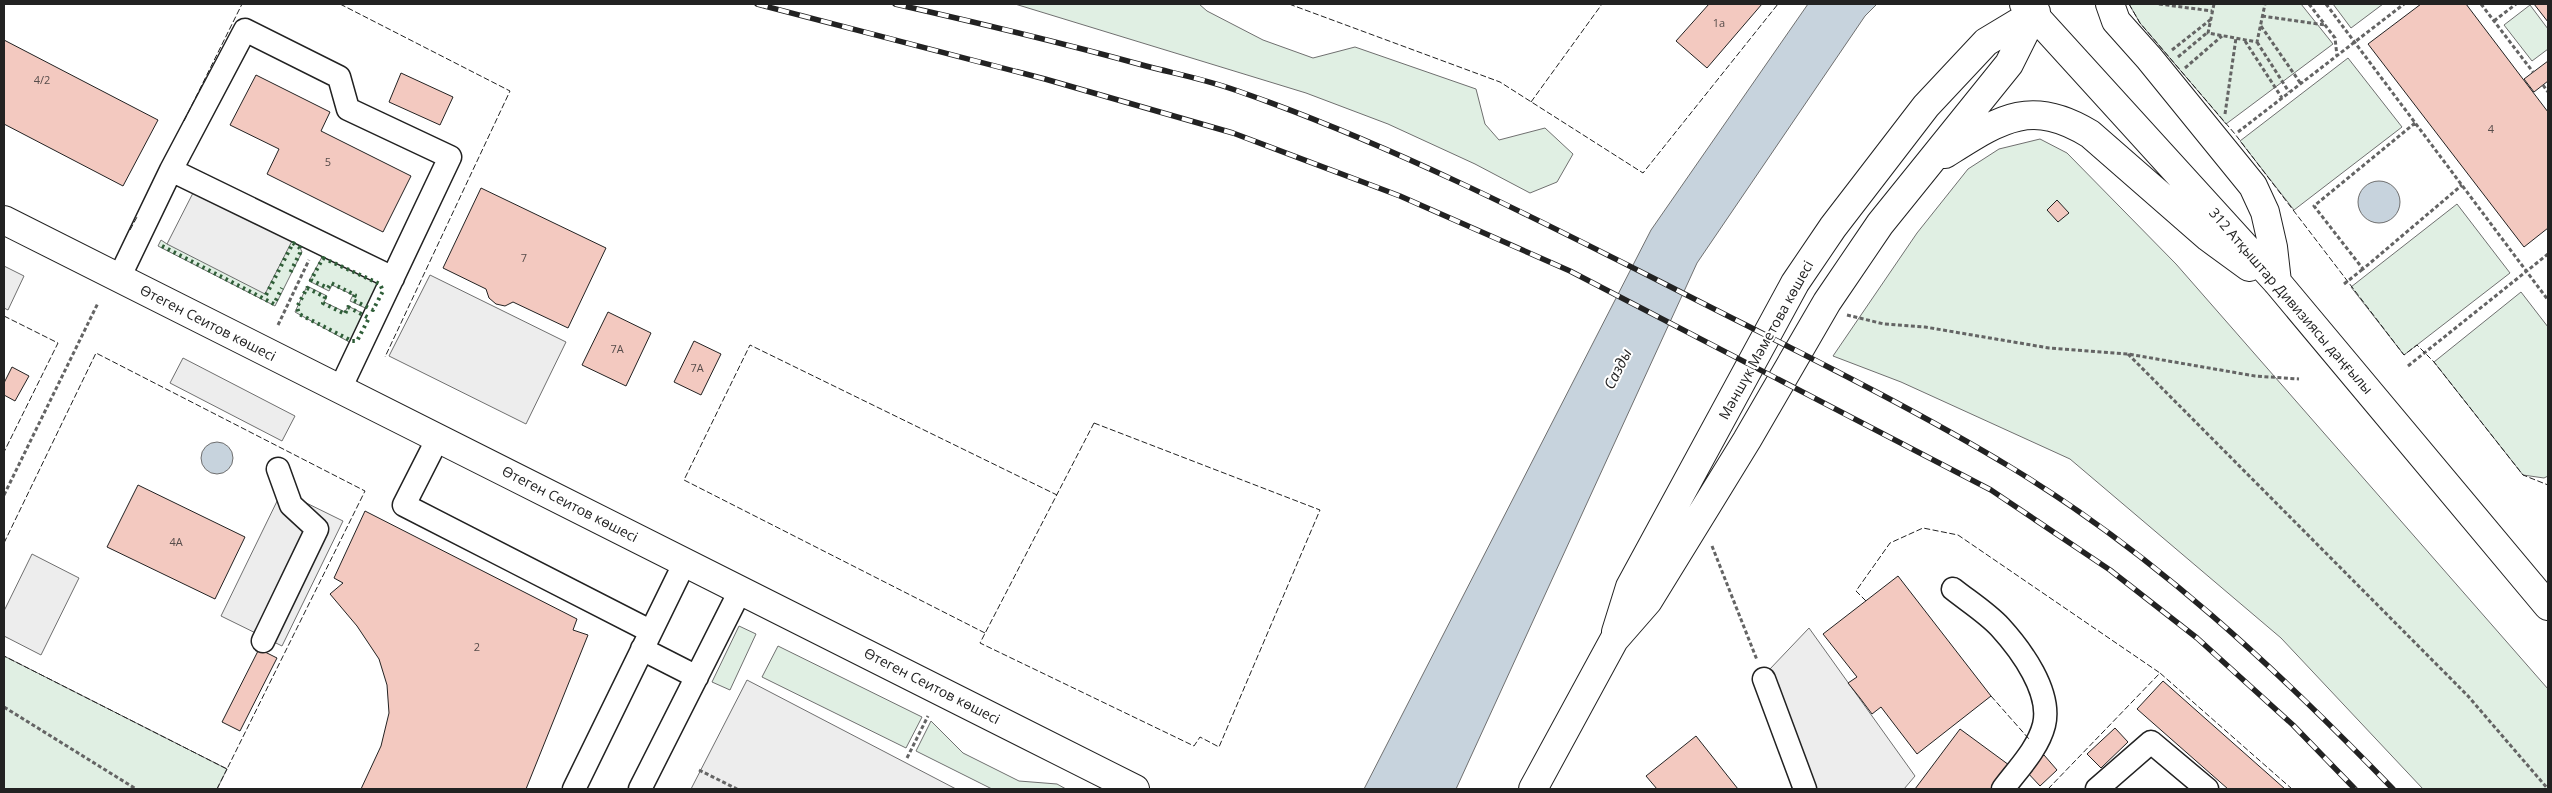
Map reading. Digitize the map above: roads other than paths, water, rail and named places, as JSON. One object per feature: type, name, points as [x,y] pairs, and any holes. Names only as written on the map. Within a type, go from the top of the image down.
[{"type":"main road","points":[[2110,4],[2116,21],[2150,58],[2253,186],[2265,212],[2278,282]]},
{"type":"main road","name":"312 Атқыштар Дивизиясы даңғылы","points":[[2034,7],[2278,282],[2538,581],[2548,606]]},
{"type":"main road","name":"Мәншүк Мәметова көшесі","points":[[1532,789],[1614,640],[1648,601],[1747,440],[1827,302],[1880,224],[2009,64],[2034,7]]},
{"type":"main road","name":"Мәншүк Мәметова көшесі","points":[[1614,640],[1630,586],[1795,283],[1832,227],[1926,106],[1986,42],[2034,7]]},
{"type":"main road","points":[[1927,165],[1978,133],[2017,115],[2038,114],[2073,123],[2090,134],[2208,237],[2241,263],[2278,282]]},
{"type":"main road","name":"Өтеген Сеитов көшесі","points":[[4,220],[741,589],[1135,789]]},
{"type":"main road","points":[[1552,789],[1555,747]]},
{"type":"street","points":[[119,278],[170,170],[245,30],[339,76],[348,109],[450,158],[340,389]]},
{"type":"street","points":[[170,170],[393,278]]},
{"type":"street","points":[[438,438],[404,505],[646,640],[697,677]]},
{"type":"street","points":[[263,641],[317,529],[291,505],[278,469]]},
{"type":"street","points":[[574,789],[685,562]]},
{"type":"street","points":[[640,789],[741,589]]},
{"type":"street","points":[[1953,589],[1999,626],[2033,670],[2044,704],[2044,725],[2035,745],[2003,789]]},
{"type":"street","points":[[1764,679],[1805,789]]},
{"type":"street","points":[[2096,789],[2151,742],[2207,789]]},
{"type":"water","name":"Сазды","points":[[1808,4],[1877,4],[1865,16],[1697,263],[1456,789],[1364,789],[1651,230]]},
{"type":"water","points":[[2379,181],[2394,187],[2400,202],[2394,217],[2379,223],[2364,217],[2358,202],[2364,187]]},
{"type":"water","points":[[217,442],[223,443],[228,447],[232,452],[232,464],[228,469],[223,473],[217,474],[211,473],[206,469],[202,464],[201,458],[202,452],[206,447],[211,443]]},
{"type":"railway","points":[[757,4],[1045,79],[1233,133],[1400,196],[1570,271],[1991,490],[2110,570],[2197,638],[2293,725],[2355,789]]},
{"type":"railway","points":[[895,4],[1204,80],[1294,111],[1457,181],[1564,233],[1885,397],[2012,468],[2064,502],[2165,576],[2259,658],[2393,789]]}]
